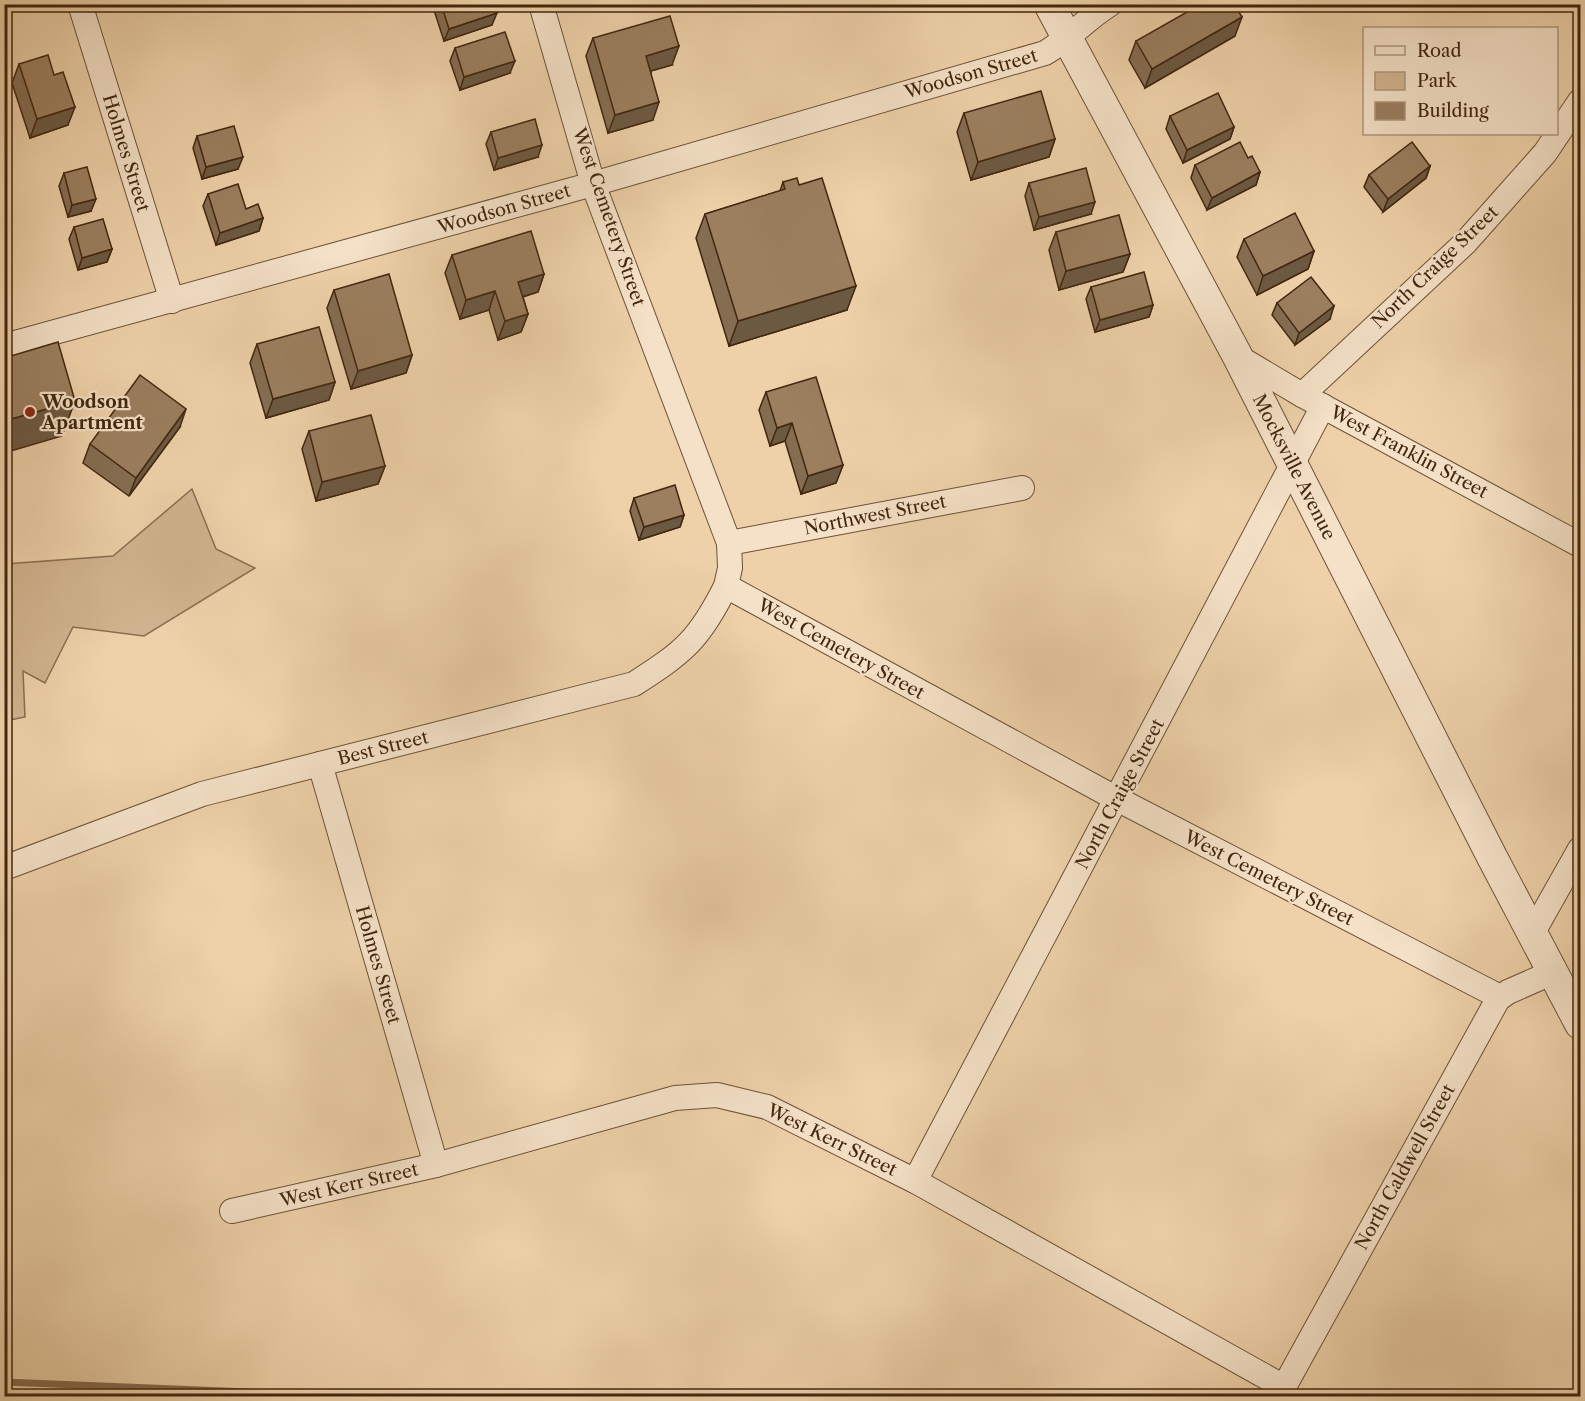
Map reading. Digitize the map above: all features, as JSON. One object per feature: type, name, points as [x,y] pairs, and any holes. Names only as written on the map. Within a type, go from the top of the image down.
[{"type":"street","name":"Holmes Street","points":[[80,4],[172,301]]},
{"type":"street","name":"West Cemetery Street","points":[[541,4],[593,184],[729,543],[730,568],[726,586],[1117,799],[1500,997]]},
{"type":"street","name":"Mocksville Avenue","points":[[1049,4],[1238,357],[1532,933]]},
{"type":"street","name":"Woodson Street","points":[[4,346],[593,184],[1045,53],[1068,40],[1090,17],[1110,4]]},
{"type":"street","name":"North Craige Street","points":[[1558,134],[1581,101]]},
{"type":"street","name":"North Craige Street","points":[[1302,394],[1465,243],[1545,153],[1557,135]]},
{"type":"street","name":"West Franklin Street","points":[[1238,357],[1323,406],[1581,545]]},
{"type":"street","name":"North Craige Street","points":[[915,1181],[1323,406]]},
{"type":"street","name":"Northwest Street","points":[[729,543],[1022,488]]},
{"type":"street","name":"Best Street","points":[[4,868],[202,794],[634,684],[688,647],[709,621],[726,586]]},
{"type":"street","name":"Holmes Street","points":[[320,764],[436,1165]]},
{"type":"street","points":[[1581,849],[1532,933],[1551,973],[1581,1024]]},
{"type":"street","points":[[1500,997],[1551,973]]},
{"type":"street","name":"North Caldwell Street","points":[[1284,1387],[1500,997]]},
{"type":"street","name":"West Kerr Street","points":[[232,1211],[436,1165],[675,1098],[717,1095],[767,1107],[915,1181],[1284,1387]]},
{"type":"green space","points":[[192,489],[216,549],[255,568],[144,636],[73,627],[45,683],[23,671],[25,717],[5,721],[5,564],[113,556]]},
{"type":"building","points":[[441,4],[494,4],[497,13],[449,29]]},
{"type":"building","points":[[1201,4],[1234,4],[1242,17],[1152,69],[1136,41]]},
{"type":"building","points":[[670,16],[679,46],[646,56],[659,102],[615,115],[593,38]]},
{"type":"building","points":[[505,32],[515,61],[464,77],[455,48]]},
{"type":"building","points":[[48,55],[54,75],[63,72],[75,107],[37,119],[19,64]]},
{"type":"building","points":[[1041,91],[1055,139],[978,162],[964,113]]},
{"type":"building","points":[[1218,93],[1234,127],[1187,150],[1170,116]]},
{"type":"building","points":[[535,119],[542,145],[498,158],[491,132]]},
{"type":"building","points":[[234,126],[243,157],[206,167],[197,136]]},
{"type":"building","points":[[1240,142],[1248,158],[1252,156],[1260,172],[1212,198],[1195,165]]},
{"type":"building","points":[[1412,142],[1430,166],[1388,199],[1369,175]]},
{"type":"building","points":[[87,167],[96,199],[72,205],[64,173]]},
{"type":"building","points":[[1086,168],[1095,202],[1039,217],[1029,183]]},
{"type":"building","points":[[797,178],[799,185],[822,178],[856,286],[738,321],[705,214],[785,189],[783,182]]},
{"type":"building","points":[[238,184],[246,209],[258,204],[263,218],[220,233],[208,194]]},
{"type":"building","points":[[1295,213],[1314,251],[1263,276],[1244,239]]},
{"type":"building","points":[[1119,215],[1130,254],[1066,271],[1056,232]]},
{"type":"building","points":[[103,219],[112,249],[82,258],[74,227]]},
{"type":"building","points":[[531,231],[544,274],[518,282],[528,314],[505,321],[495,291],[466,300],[452,255]]},
{"type":"building","points":[[1144,272],[1153,305],[1100,320],[1091,287]]},
{"type":"building","points":[[389,274],[412,355],[358,371],[334,290]]},
{"type":"building","points":[[1311,277],[1334,306],[1299,333],[1277,303]]},
{"type":"building","points":[[319,327],[335,382],[273,399],[257,344]]},
{"type":"building","points":[[58,342],[75,401],[4,421],[4,358]]},
{"type":"building","points":[[140,375],[186,409],[136,478],[90,444]]},
{"type":"building","points":[[816,377],[843,465],[808,476],[792,423],[777,428],[766,392]]},
{"type":"building","points":[[371,415],[385,466],[322,482],[309,431]]},
{"type":"building","points":[[675,485],[684,515],[644,527],[634,498]]},
{"type":"waterway","points":[[4,1382],[248,1392],[250,1396]]},
{"type":"place","name":"Woodson Apartment","points":[[30,412]]}]
